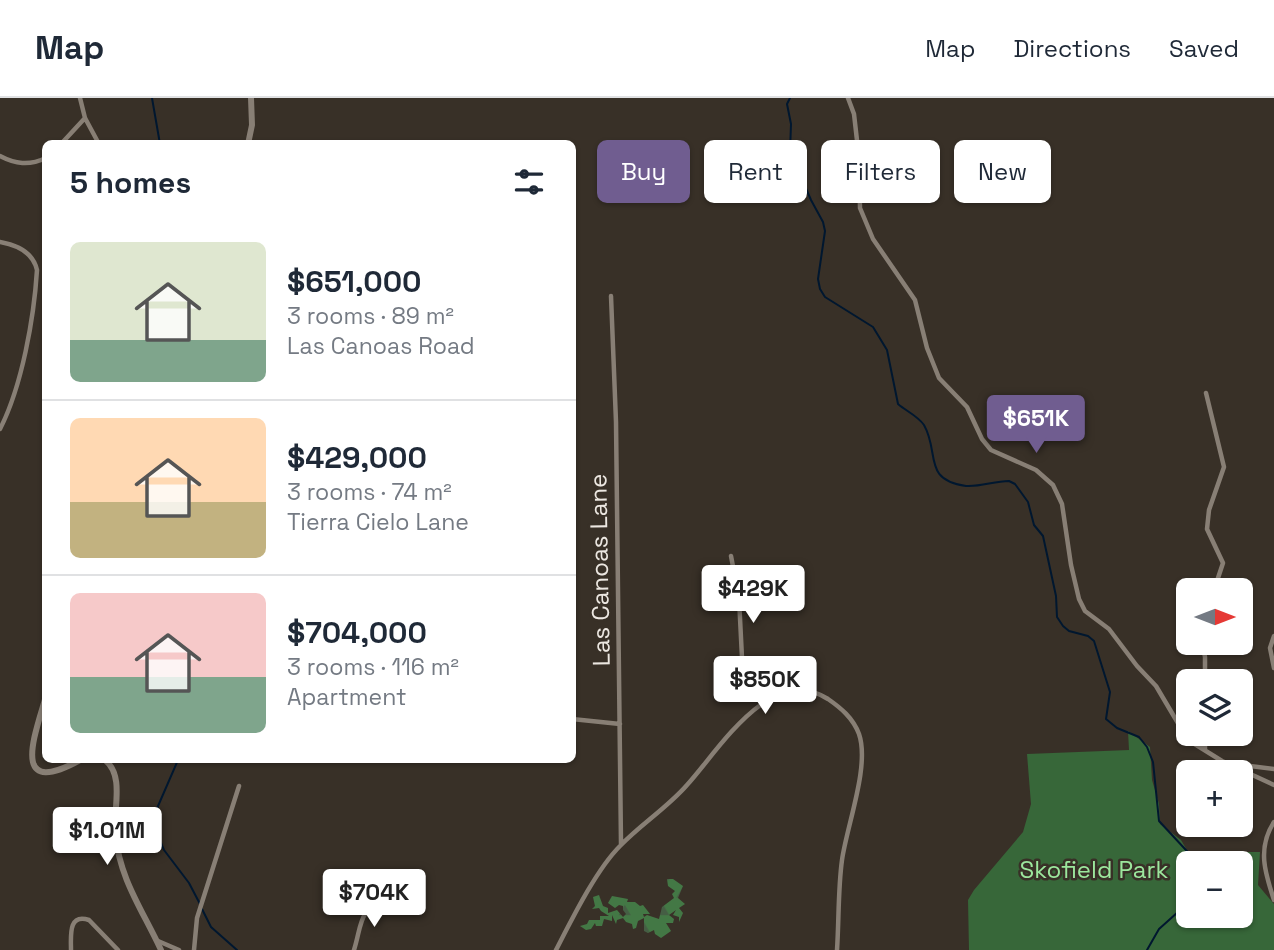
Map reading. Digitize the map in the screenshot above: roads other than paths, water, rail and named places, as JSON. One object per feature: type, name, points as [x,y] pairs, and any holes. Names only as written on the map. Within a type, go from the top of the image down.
[{"type":"main road","points":[[249,140],[252,125],[251,98]]},
{"type":"main road","points":[[42,710],[30,751],[33,764],[41,771],[51,773],[73,763]]},
{"type":"main road","points":[[109,763],[116,777],[115,830],[124,878],[162,950]]},
{"type":"street","points":[[80,98],[85,118],[97,140]]},
{"type":"street","points":[[849,98],[854,114],[859,158],[860,208],[873,239],[915,300],[926,348],[939,378],[967,407],[982,439],[991,450],[1036,470],[1053,485],[1062,505],[1071,565],[1084,611],[1109,629],[1156,686],[1185,735],[1193,743],[1222,760]]},
{"type":"street","points":[[65,140],[85,118]]},
{"type":"street","points":[[0,156],[20,163],[42,159]]},
{"type":"street","points":[[0,242],[16,246],[31,256],[37,273],[21,368],[16,389],[0,429]]},
{"type":"street","name":"Las Canoas Lane","points":[[611,296],[615,398],[621,844]]},
{"type":"street","points":[[1206,393],[1224,467],[1207,519],[1210,537],[1223,563],[1218,578]]},
{"type":"street","points":[[730,556],[739,598],[740,652],[769,697]]},
{"type":"street","points":[[1274,636],[1270,648],[1274,668]]},
{"type":"street","points":[[556,950],[597,879],[621,844],[666,806],[755,708],[769,697],[788,692],[820,694],[845,712],[859,734],[862,749],[860,773],[842,861],[837,950]]},
{"type":"street","points":[[576,719],[620,724]]},
{"type":"street","points":[[1253,766],[1274,769]]},
{"type":"street","points":[[1253,775],[1274,785]]},
{"type":"street","points":[[194,950],[197,918],[239,786]]},
{"type":"street","points":[[1274,822],[1265,837],[1263,851],[1274,900]]},
{"type":"street","points":[[354,950],[365,911],[376,903],[387,900]]},
{"type":"street","points":[[71,950],[72,925],[76,919],[83,918],[89,920],[118,950]]},
{"type":"street","points":[[157,941],[178,950]]},
{"type":"waterway","points":[[152,98],[159,140]]},
{"type":"waterway","points":[[790,98],[787,104],[791,124],[790,152],[825,231],[818,279],[820,289],[825,297],[873,327],[887,350],[898,404],[924,425],[929,435],[934,464],[943,478],[966,486],[1009,481],[1015,484],[1028,502],[1034,525],[1043,536],[1056,596],[1057,617],[1069,631],[1088,636],[1094,641],[1110,692],[1106,719],[1117,728],[1139,737],[1147,747],[1153,762],[1159,821],[1187,851]]},
{"type":"waterway","points":[[177,763],[155,813],[154,827],[164,850],[189,883],[200,904]]},
{"type":"waterway","points":[[202,909],[211,927],[237,950]]},
{"type":"waterway","points":[[1147,950],[1159,929],[1176,914]]},
{"type":"park label","name":"Skofield Park","points":[[1094,870]]}]
